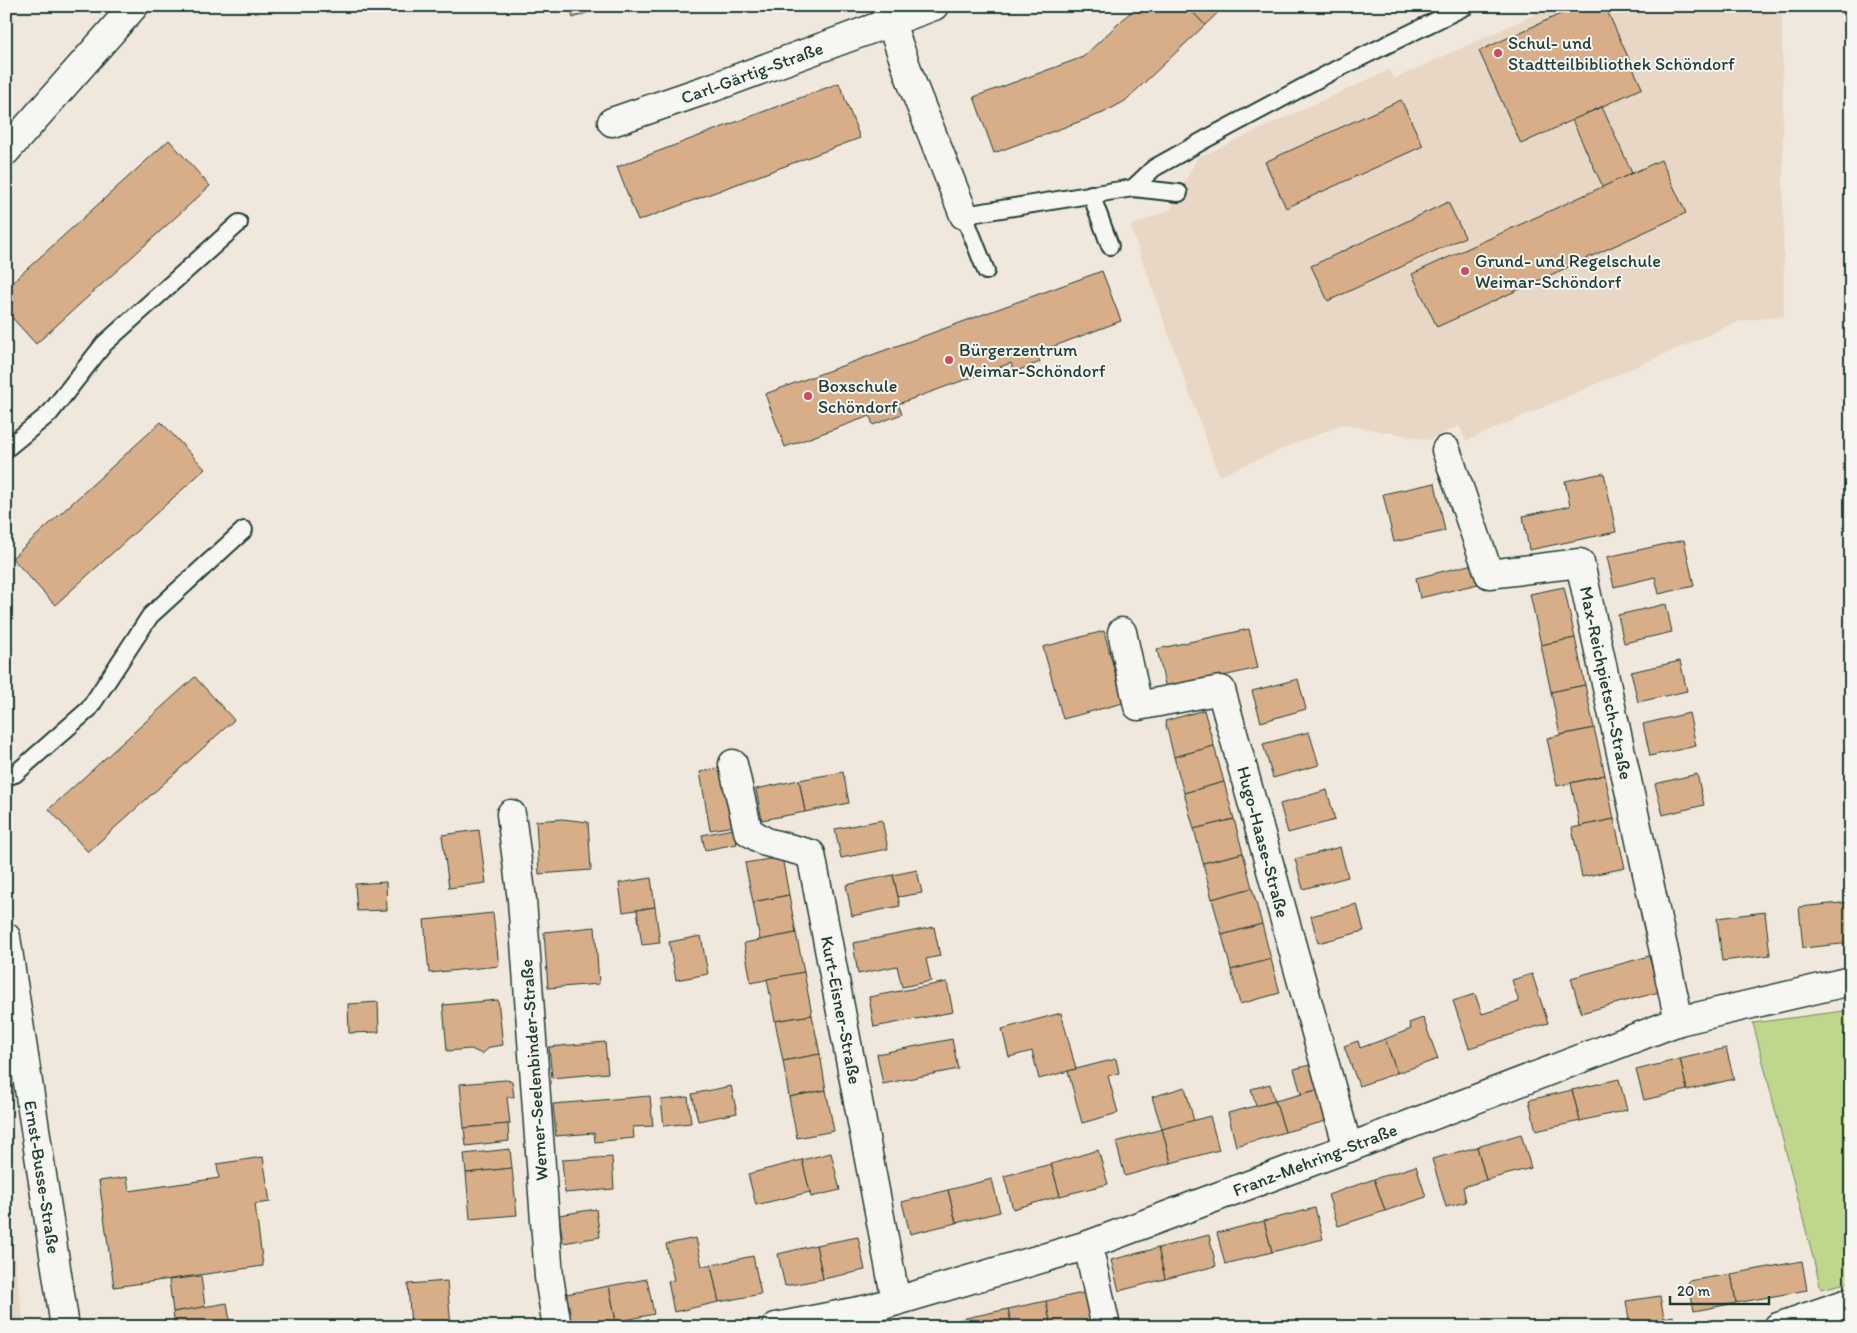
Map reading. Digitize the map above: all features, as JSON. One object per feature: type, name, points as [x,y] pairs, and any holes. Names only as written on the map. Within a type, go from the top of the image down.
[{"type":"street","points":[[6,151],[134,6]]},
{"type":"street","name":"Carl-Gärtig-Straße","points":[[612,122],[714,87],[888,14],[934,6]]},
{"type":"street","points":[[888,14],[913,86],[964,215]]},
{"type":"street","name":"Max-Reichpietsch-Straße","points":[[1443,442],[1489,574],[1580,563],[1679,1021]]},
{"type":"street","name":"Hugo-Haase-Straße","points":[[1122,632],[1138,706],[1221,690],[1348,1148]]},
{"type":"street","name":"Kurt-Eisner-Straße","points":[[733,764],[748,831],[766,842],[811,854],[896,1301]]},
{"type":"street","name":"Werner-Seelenbinder-Straße","points":[[511,814],[522,900],[549,1278],[557,1327]]},
{"type":"street","name":"Ernst-Busse-Straße","points":[[6,937],[65,1327]]},
{"type":"street","name":"Franz-Mehring-Straße","points":[[776,1327],[869,1309],[1088,1245],[1679,1021],[1851,981]]},
{"type":"street","points":[[1088,1245],[1106,1327]]},
{"type":"street","points":[[1778,1327],[1851,1302]]},
{"type":"lane","points":[[1133,188],[1154,168],[1206,139],[1335,70],[1466,6]]},
{"type":"lane","points":[[986,271],[964,215],[1133,188],[1179,193]]},
{"type":"lane","points":[[1091,194],[1110,246]]},
{"type":"lane","points":[[6,449],[50,413],[104,344],[239,223]]},
{"type":"lane","points":[[6,776],[15,774],[89,709],[150,616],[244,530]]},
{"type":"shaded area","name":"Grund- und Regelschule Weimar-Schöndorf","points":[[1533,6],[1782,6],[1784,316],[1740,321],[1466,441],[1459,426],[1428,440],[1342,424],[1219,476],[1130,226],[1171,209],[1197,158],[1389,70],[1394,79],[1536,14]]},
{"type":"shaded area","points":[[6,1198],[24,1327],[6,1327]]},
{"type":"green space","points":[[1851,1010],[1851,1282],[1821,1289],[1753,1023]]},
{"type":"building","points":[[569,6],[605,6],[573,18]]},
{"type":"building","points":[[1137,6],[1187,6],[1205,25],[1125,101],[1103,113],[994,153],[974,97],[1083,57]]},
{"type":"building","points":[[1187,6],[1225,6],[1205,25]]},
{"type":"building","points":[[1578,6],[1605,6],[1642,88],[1521,144],[1479,51]]},
{"type":"building","points":[[839,83],[860,138],[638,221],[617,167]]},
{"type":"building","points":[[1401,100],[1423,146],[1286,208],[1265,162]]},
{"type":"building","points":[[1602,107],[1632,173],[1603,187],[1572,120]]},
{"type":"building","points":[[169,140],[210,186],[36,344],[6,311],[6,288]]},
{"type":"building","points":[[1661,160],[1686,213],[1437,327],[1412,274]]},
{"type":"building","points":[[1448,202],[1465,237],[1328,301],[1311,266]]},
{"type":"building","name":"Bürgerzentrum Weimar-Schöndorf","points":[[1102,271],[1121,321],[1036,353],[1040,362],[1014,372],[1011,363],[898,404],[902,414],[873,425],[870,416],[785,447],[765,394]]},
{"type":"building","points":[[161,422],[205,469],[55,605],[12,558]]},
{"type":"building","points":[[1604,473],[1616,532],[1529,550],[1523,516],[1570,506],[1565,481]]},
{"type":"building","points":[[1435,483],[1445,531],[1394,542],[1383,494]]},
{"type":"building","points":[[1684,540],[1694,586],[1659,594],[1655,577],[1614,587],[1607,557]]},
{"type":"building","points":[[1477,563],[1482,583],[1420,598],[1416,578]]},
{"type":"building","points":[[1564,587],[1575,638],[1541,645],[1530,594]]},
{"type":"building","points":[[1666,604],[1672,632],[1624,643],[1618,615]]},
{"type":"building","points":[[1249,629],[1258,668],[1166,689],[1157,649]]},
{"type":"building","points":[[1104,631],[1123,703],[1063,719],[1043,647]]},
{"type":"building","points":[[1575,638],[1585,685],[1551,692],[1541,645]]},
{"type":"building","points":[[1680,661],[1687,691],[1638,702],[1631,672]]},
{"type":"building","points":[[195,677],[234,720],[88,852],[49,809]]},
{"type":"building","points":[[1298,679],[1306,709],[1261,722],[1252,691]]},
{"type":"building","points":[[1585,685],[1594,728],[1560,735],[1551,692]]},
{"type":"building","points":[[1204,710],[1214,746],[1174,757],[1165,721]]},
{"type":"building","points":[[1689,713],[1696,746],[1650,756],[1643,724]]},
{"type":"building","points":[[1594,728],[1605,775],[1557,786],[1547,738]]},
{"type":"building","points":[[1309,732],[1319,765],[1273,778],[1263,744]]},
{"type":"building","points":[[1214,746],[1224,782],[1184,793],[1174,757]]},
{"type":"building","points":[[730,766],[741,825],[710,830],[700,772]]},
{"type":"building","points":[[843,772],[849,803],[805,812],[799,780]]},
{"type":"building","points":[[1697,774],[1704,805],[1663,815],[1655,784]]},
{"type":"building","points":[[1605,775],[1614,819],[1580,826],[1571,783]]},
{"type":"building","points":[[799,780],[805,812],[762,820],[756,789]]},
{"type":"building","points":[[1224,782],[1234,819],[1194,829],[1184,793]]},
{"type":"building","points":[[1327,790],[1335,820],[1288,833],[1280,804]]},
{"type":"building","points":[[562,819],[588,822],[591,870],[539,874],[536,821]]},
{"type":"building","points":[[1234,819],[1243,853],[1203,863],[1194,829]]},
{"type":"building","points":[[1614,819],[1625,868],[1582,877],[1572,828]]},
{"type":"building","points":[[882,820],[888,849],[841,858],[835,829]]},
{"type":"building","points":[[733,829],[737,844],[705,850],[702,835]]},
{"type":"building","points":[[479,830],[486,883],[449,888],[442,835]]},
{"type":"building","points":[[1340,847],[1348,877],[1303,889],[1295,859]]},
{"type":"building","points":[[1243,853],[1252,888],[1212,899],[1203,863]]},
{"type":"building","points":[[782,857],[789,895],[753,902],[745,863]]},
{"type":"building","points":[[917,870],[922,893],[898,897],[893,875]]},
{"type":"building","points":[[893,875],[900,906],[852,916],[846,885]]},
{"type":"building","points":[[651,878],[655,907],[623,912],[619,883]]},
{"type":"building","points":[[386,882],[387,910],[357,911],[355,884]]},
{"type":"building","points":[[1252,888],[1262,924],[1222,935],[1212,899]]},
{"type":"building","points":[[789,895],[796,933],[760,940],[753,902]]},
{"type":"building","points":[[1851,902],[1851,943],[1803,948],[1799,907]]},
{"type":"building","points":[[1357,904],[1364,931],[1318,943],[1311,916]]},
{"type":"building","points":[[655,907],[660,943],[642,945],[637,910]]},
{"type":"building","points":[[1765,912],[1770,955],[1722,961],[1717,918]]},
{"type":"building","points":[[493,913],[499,966],[429,973],[424,920]]},
{"type":"building","points":[[1262,924],[1271,959],[1231,970],[1222,935]]},
{"type":"building","points":[[595,927],[599,984],[548,988],[544,932]]},
{"type":"building","points":[[934,927],[940,956],[926,959],[931,981],[902,987],[897,966],[858,974],[853,943]]},
{"type":"building","points":[[796,933],[804,972],[751,983],[744,943]]},
{"type":"building","points":[[701,936],[708,974],[676,980],[669,942]]},
{"type":"building","points":[[1649,956],[1659,992],[1581,1013],[1571,978]]},
{"type":"building","points":[[1271,959],[1280,993],[1240,1004],[1231,970]]},
{"type":"building","points":[[804,972],[812,1015],[775,1021],[767,979]]},
{"type":"building","points":[[1532,974],[1548,1023],[1469,1048],[1453,1001],[1475,994],[1482,1014],[1519,1002],[1512,980]]},
{"type":"building","points":[[947,982],[953,1012],[874,1027],[869,997]]},
{"type":"building","points":[[498,1000],[503,1045],[490,1047],[482,1054],[471,1049],[447,1051],[443,1005]]},
{"type":"building","points":[[378,1002],[379,1032],[349,1033],[348,1004]]},
{"type":"building","points":[[1061,1013],[1076,1069],[1039,1079],[1032,1051],[1009,1057],[1002,1029]]},
{"type":"building","points":[[812,1015],[820,1054],[783,1061],[775,1021]]},
{"type":"building","points":[[1423,1018],[1438,1059],[1397,1073],[1385,1039],[1411,1029],[1409,1023]]},
{"type":"building","points":[[952,1039],[958,1069],[883,1084],[877,1054]]},
{"type":"building","points":[[1385,1039],[1397,1073],[1359,1086],[1344,1046],[1358,1041],[1360,1048]]},
{"type":"building","points":[[605,1042],[608,1073],[552,1078],[549,1047]]},
{"type":"building","points":[[1726,1048],[1734,1079],[1687,1090],[1680,1059]]},
{"type":"building","points":[[820,1054],[826,1090],[789,1097],[783,1061]]},
{"type":"building","points":[[1116,1059],[1119,1073],[1108,1076],[1118,1113],[1082,1123],[1068,1071]]},
{"type":"building","points":[[1680,1059],[1687,1090],[1644,1100],[1636,1070]]},
{"type":"building","points":[[1314,1064],[1321,1089],[1301,1094],[1294,1069]]},
{"type":"building","points":[[1619,1079],[1627,1110],[1580,1121],[1572,1090]]},
{"type":"building","points":[[512,1081],[514,1097],[507,1097],[510,1124],[464,1128],[460,1084]]},
{"type":"building","points":[[1270,1084],[1275,1101],[1256,1106],[1251,1089]]},
{"type":"building","points":[[731,1086],[737,1113],[698,1121],[692,1094]]},
{"type":"building","points":[[1185,1087],[1194,1121],[1162,1129],[1152,1097]]},
{"type":"building","points":[[1321,1089],[1330,1120],[1285,1132],[1275,1101]]},
{"type":"building","points":[[826,1090],[834,1131],[797,1138],[789,1097]]},
{"type":"building","points":[[1572,1090],[1580,1121],[1536,1131],[1529,1100]]},
{"type":"building","points":[[650,1096],[653,1126],[633,1127],[634,1138],[595,1142],[594,1133],[556,1136],[553,1104]]},
{"type":"building","points":[[688,1097],[691,1123],[664,1126],[661,1100]]},
{"type":"building","points":[[1275,1101],[1285,1132],[1236,1146],[1228,1113]]},
{"type":"building","points":[[1210,1116],[1219,1150],[1171,1163],[1162,1129]]},
{"type":"building","points":[[508,1124],[509,1141],[466,1146],[464,1128]]},
{"type":"building","points":[[1162,1129],[1171,1163],[1125,1176],[1116,1142]]},
{"type":"building","points":[[1521,1134],[1531,1168],[1486,1180],[1477,1147]]},
{"type":"building","points":[[1477,1147],[1486,1180],[1463,1187],[1466,1202],[1446,1207],[1432,1159]]},
{"type":"building","points":[[510,1149],[512,1168],[466,1173],[464,1154]]},
{"type":"building","points":[[1098,1150],[1108,1184],[1060,1196],[1051,1164]]},
{"type":"building","points":[[831,1153],[840,1190],[811,1197],[802,1160]]},
{"type":"building","points":[[263,1157],[270,1202],[255,1204],[263,1266],[114,1287],[99,1181],[127,1177],[129,1191],[219,1178],[217,1164]]},
{"type":"building","points":[[612,1157],[614,1189],[565,1193],[562,1160]]},
{"type":"building","points":[[802,1160],[810,1192],[756,1205],[748,1174]]},
{"type":"building","points":[[1051,1164],[1060,1196],[1013,1209],[1004,1176]]},
{"type":"building","points":[[1416,1166],[1426,1197],[1385,1211],[1374,1179]]},
{"type":"building","points":[[512,1168],[517,1215],[470,1219],[466,1173]]},
{"type":"building","points":[[992,1179],[1000,1212],[956,1223],[948,1190]]},
{"type":"building","points":[[1374,1179],[1385,1211],[1338,1226],[1328,1195]]},
{"type":"building","points":[[948,1190],[956,1223],[910,1234],[902,1202]]},
{"type":"building","points":[[1315,1208],[1323,1239],[1272,1252],[1264,1221]]},
{"type":"building","points":[[596,1209],[600,1237],[563,1243],[559,1215]]},
{"type":"building","points":[[1264,1221],[1272,1252],[1225,1264],[1217,1233]]},
{"type":"building","points":[[1209,1235],[1216,1266],[1165,1279],[1158,1248]]},
{"type":"building","points":[[858,1237],[865,1270],[823,1279],[816,1245]]},
{"type":"building","points":[[696,1238],[702,1266],[711,1265],[719,1302],[674,1312],[668,1281],[674,1280],[666,1244]]},
{"type":"building","points":[[816,1245],[823,1279],[785,1286],[778,1254]]},
{"type":"building","points":[[1158,1248],[1165,1279],[1119,1291],[1111,1260]]},
{"type":"building","points":[[753,1256],[761,1294],[719,1302],[711,1265]]},
{"type":"building","points":[[1802,1261],[1807,1290],[1736,1303],[1731,1274]]},
{"type":"building","points":[[1731,1274],[1736,1303],[1694,1311],[1688,1281]]},
{"type":"building","points":[[201,1276],[205,1307],[173,1312],[169,1280]]},
{"type":"building","points":[[647,1279],[654,1314],[616,1322],[609,1286]]},
{"type":"building","points":[[447,1281],[451,1327],[411,1327],[408,1284]]},
{"type":"building","points":[[609,1286],[616,1322],[589,1327],[572,1327],[566,1294]]},
{"type":"building","points":[[1087,1292],[1094,1327],[1051,1327],[1046,1301]]},
{"type":"building","points":[[1660,1296],[1664,1318],[1673,1316],[1675,1327],[1630,1327],[1626,1301]]},
{"type":"building","points":[[1046,1301],[1051,1327],[1012,1327],[1008,1309]]},
{"type":"building","points":[[227,1303],[231,1327],[175,1327],[173,1312]]},
{"type":"building","points":[[1008,1309],[1012,1327],[968,1327],[966,1318]]},
{"type":"building","points":[[966,1318],[968,1327],[932,1327],[932,1326]]},
{"type":"place","name":"Schul- und Stadtteilbibliothek Schöndorf","points":[[1498,53]]},
{"type":"place","name":"Grund- und Regelschule Weimar-Schöndorf","points":[[1465,271]]},
{"type":"place","name":"Bürgerzentrum Weimar-Schöndorf","points":[[949,360]]},
{"type":"place","name":"Boxschule Schöndorf","points":[[808,396]]}]
